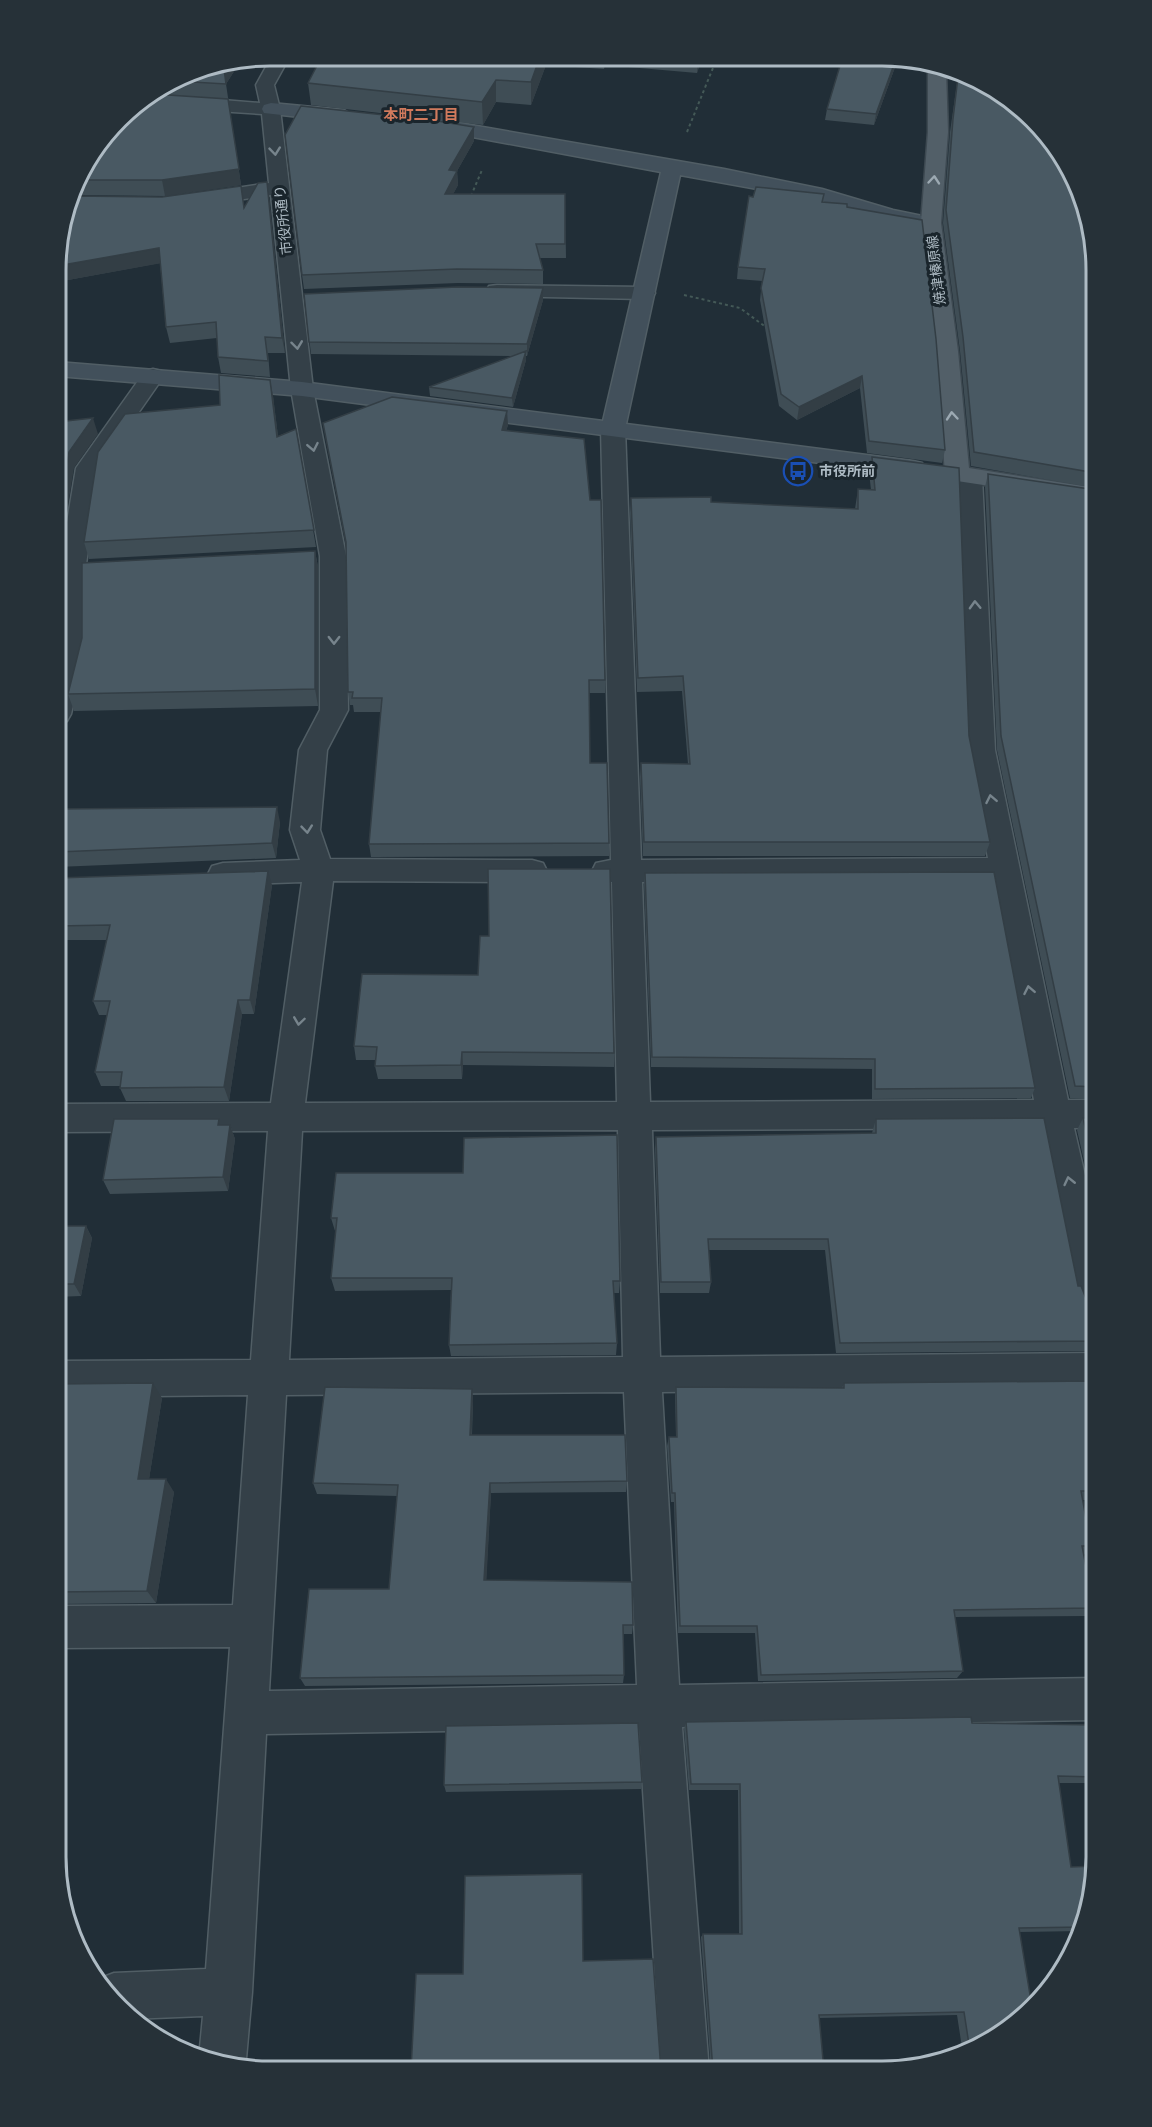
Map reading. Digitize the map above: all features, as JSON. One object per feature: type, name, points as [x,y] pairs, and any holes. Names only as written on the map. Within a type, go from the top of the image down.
[{"type":"main road","name":"焼津榛原線","points":[[937,74],[938,132],[931,223],[963,475]]},
{"type":"main road","points":[[963,475],[1086,493]]},
{"type":"street","name":"市役所通り","points":[[275,66],[265,85],[271,109],[321,556],[334,710],[313,750],[305,830],[319,870]]},
{"type":"street","points":[[165,102],[363,118]]},
{"type":"street","points":[[409,122],[724,175],[822,195],[890,215],[931,223]]},
{"type":"street","points":[[672,168],[613,428],[636,1117],[642,1373],[659,1705],[684,2061]]},
{"type":"street","points":[[176,202],[279,188]]},
{"type":"street","points":[[482,291],[644,293]]},
{"type":"street","points":[[291,298],[315,297]]},
{"type":"street","points":[[66,370],[302,389],[963,475],[981,750],[1054,1116],[1086,1255]]},
{"type":"street","points":[[66,679],[72,655],[75,571],[88,468],[153,376]]},
{"type":"street","points":[[200,875],[319,870],[1005,869]]},
{"type":"street","points":[[224,2055],[286,1116],[319,870]]},
{"type":"street","points":[[66,1118],[1086,1114]]},
{"type":"street","points":[[66,1379],[1086,1371]]},
{"type":"street","points":[[66,1627],[253,1626]]},
{"type":"street","points":[[247,1713],[1086,1698]]},
{"type":"street","points":[[121,1996],[229,1992]]},
{"type":"path","points":[[672,168],[714,66]]},
{"type":"path","points":[[469,200],[496,135]]},
{"type":"path","points":[[644,293],[690,295],[740,308],[767,328]]},
{"type":"building","points":[[317,66],[537,66],[531,82],[496,80],[482,102],[308,83]]},
{"type":"building","points":[[840,66],[893,66],[876,114],[827,109]]},
{"type":"building","points":[[224,71],[226,84],[192,82]]},
{"type":"building","points":[[958,81],[995,100],[1035,135],[1052,157],[1075,204],[1086,257],[1086,471],[974,452],[963,337],[946,210]]},
{"type":"building","points":[[166,95],[228,99],[239,169],[162,180],[88,180],[100,157],[117,135],[157,100]]},
{"type":"building","points":[[301,106],[474,127],[449,170],[457,171],[445,194],[565,194],[565,244],[536,244],[543,270],[457,269],[302,275],[285,135]]},
{"type":"building","points":[[267,182],[282,338],[265,337],[268,361],[218,357],[216,322],[166,327],[159,248],[66,264],[70,230],[80,196],[162,197],[241,186],[244,208],[258,183]]},
{"type":"building","points":[[756,187],[824,194],[822,202],[847,204],[847,207],[922,220],[936,339],[945,450],[869,441],[862,376],[799,407],[781,394],[761,288],[765,269],[738,267],[749,196],[753,197]]},
{"type":"building","points":[[457,287],[543,288],[527,344],[309,342],[304,294]]},
{"type":"building","points":[[526,351],[512,398],[429,387]]},
{"type":"building","points":[[219,375],[270,380],[277,437],[296,429],[314,530],[84,542],[98,452],[125,414],[220,405]]},
{"type":"building","points":[[392,397],[507,411],[502,430],[584,439],[590,500],[601,500],[605,680],[589,680],[590,763],[607,763],[609,843],[369,844],[382,698],[352,698],[353,692],[348,692],[346,542],[323,423]]},
{"type":"building","points":[[93,418],[69,452],[66,471],[66,421]]},
{"type":"building","points":[[872,457],[959,468],[969,736],[990,842],[644,842],[641,763],[690,764],[683,676],[638,678],[631,498],[711,497],[711,502],[858,509],[858,489],[875,490]]},
{"type":"building","points":[[988,474],[1086,489],[1086,1087],[1075,1086],[1001,736]]},
{"type":"building","points":[[315,551],[315,689],[68,694],[82,638],[82,563]]},
{"type":"building","points":[[277,807],[272,843],[66,852],[66,809]]},
{"type":"building","points":[[488,869],[610,869],[614,1053],[462,1052],[461,1065],[375,1066],[377,1047],[354,1046],[362,974],[478,975],[480,936],[489,936]]},
{"type":"building","points":[[268,871],[250,1000],[238,1000],[224,1087],[120,1088],[122,1072],[95,1072],[110,1001],[93,1001],[110,925],[66,926],[66,878]]},
{"type":"building","points":[[994,872],[1035,1088],[875,1089],[875,1059],[652,1057],[645,873]]},
{"type":"building","points":[[1044,1118],[1078,1286],[1081,1286],[1086,1298],[1086,1341],[840,1343],[828,1239],[708,1239],[711,1282],[661,1282],[656,1137],[876,1133],[876,1119]]},
{"type":"building","points":[[114,1119],[219,1119],[218,1125],[230,1125],[223,1177],[103,1180]]},
{"type":"building","points":[[617,1135],[620,1281],[613,1281],[617,1343],[449,1345],[452,1278],[331,1278],[337,1218],[331,1218],[336,1173],[463,1173],[464,1138]]},
{"type":"building","points":[[66,1226],[86,1226],[74,1284],[66,1284]]},
{"type":"building","points":[[1086,1381],[1086,1491],[1081,1491],[1086,1518],[1086,1546],[1082,1546],[1086,1567],[1086,1608],[954,1610],[963,1671],[761,1675],[757,1626],[680,1626],[675,1493],[672,1493],[669,1437],[677,1437],[676,1387],[844,1388],[844,1383]]},
{"type":"building","points":[[153,1383],[138,1479],[166,1479],[147,1591],[66,1592],[66,1384]]},
{"type":"building","points":[[325,1387],[472,1389],[470,1435],[625,1435],[627,1481],[490,1483],[484,1580],[632,1582],[633,1625],[623,1625],[624,1675],[300,1678],[309,1589],[389,1589],[398,1485],[313,1483]]},
{"type":"building","points":[[971,1717],[972,1723],[1086,1725],[1086,1777],[1058,1776],[1071,1867],[1086,1866],[1082,1897],[1073,1927],[1019,1928],[1030,1996],[995,2027],[969,2041],[964,2012],[819,2015],[823,2061],[712,2061],[703,1934],[742,1934],[740,1784],[691,1784],[686,1722]]},
{"type":"building","points":[[638,1723],[642,1782],[444,1785],[446,1726]]},
{"type":"building","points":[[582,1874],[583,1961],[653,1959],[660,2061],[411,2061],[416,1974],[463,1974],[465,1876]]},
{"type":"place","name":"市役所前","points":[[798,471]]},
{"type":"district","name":"本町二丁目","points":[[421,115]]}]
